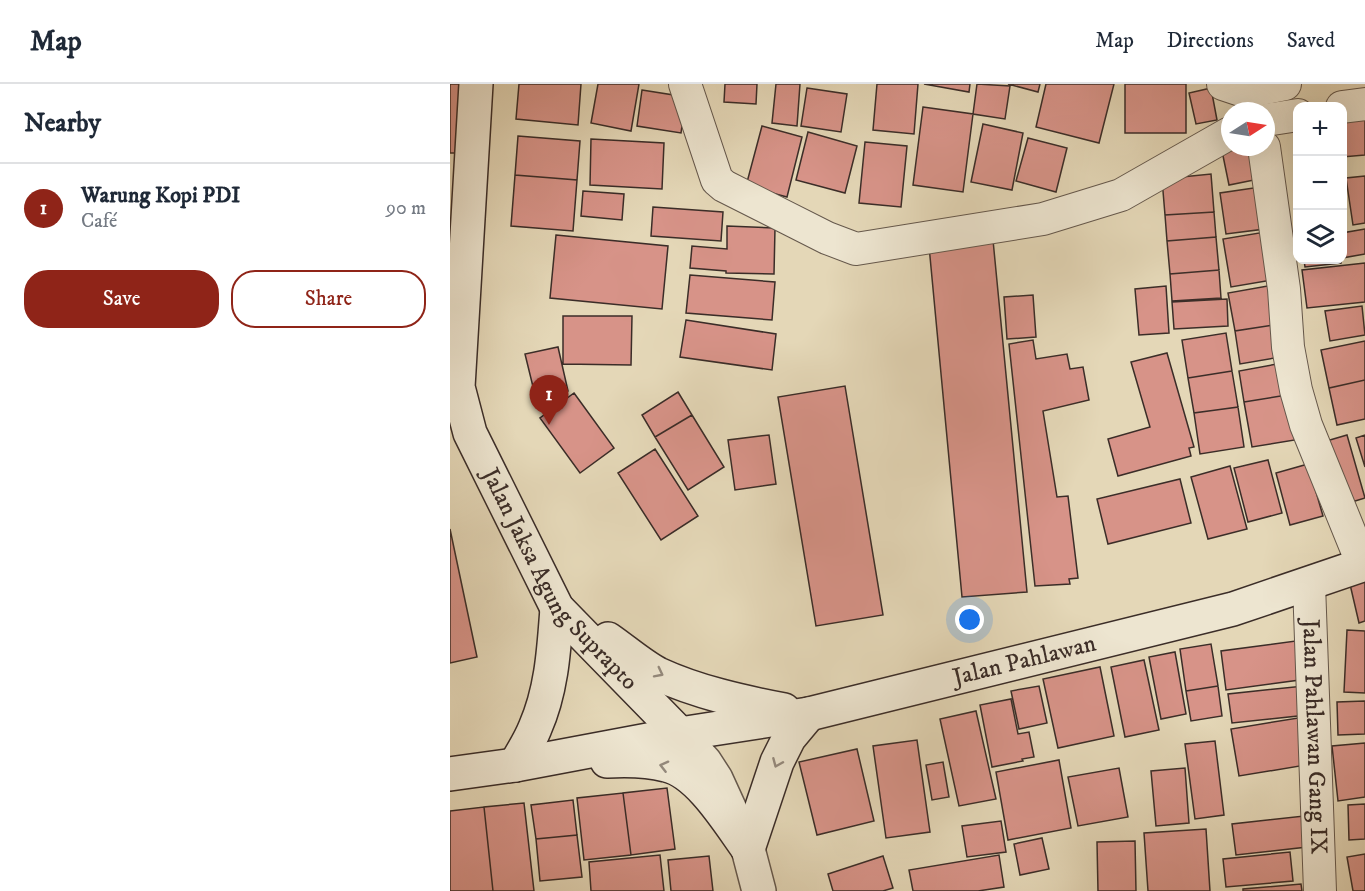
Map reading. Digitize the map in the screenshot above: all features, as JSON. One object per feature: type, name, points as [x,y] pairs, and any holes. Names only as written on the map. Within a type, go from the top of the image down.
[{"type":"main road","name":"Jalan Jaksa Agung Suprapto","points":[[476,84],[458,387],[470,433],[557,608],[705,762],[716,779],[748,849]]},
{"type":"main road","name":"Jalan Pahlawan","points":[[515,765],[680,734],[809,714],[1233,609],[1364,564]]},
{"type":"main road","points":[[515,765],[536,728],[551,675],[557,608],[606,638],[656,673],[675,681],[746,703],[809,714],[789,738],[777,762],[748,849]]},
{"type":"main road","points":[[450,774],[515,765],[629,760],[669,765],[701,785],[748,849],[759,891]]},
{"type":"street","points":[[685,84],[717,180],[724,186],[827,238],[856,249],[1043,219],[1121,195],[1221,138]]},
{"type":"street","points":[[1239,96],[1285,84]]},
{"type":"street","points":[[1347,106],[1365,104]]},
{"type":"street","points":[[1275,119],[1293,116]]},
{"type":"street","points":[[1265,156],[1284,289],[1288,347],[1296,390],[1306,425],[1364,564]]},
{"type":"street","name":"Jalan Pahlawan Gang IX","points":[[1309,584],[1320,891]]},
{"type":"building","points":[[450,84],[469,84],[466,153],[450,153]]},
{"type":"building","points":[[519,84],[581,84],[578,125],[516,119]]},
{"type":"building","points":[[598,84],[639,84],[631,131],[591,123]]},
{"type":"building","points":[[725,84],[757,84],[756,104],[724,102]]},
{"type":"building","points":[[776,84],[800,84],[797,126],[772,123]]},
{"type":"building","points":[[877,84],[918,84],[914,134],[873,130]]},
{"type":"building","points":[[924,84],[970,84],[969,92]]},
{"type":"building","points":[[977,84],[1010,86],[1005,119],[973,114]]},
{"type":"building","points":[[1008,84],[1040,84],[1038,92]]},
{"type":"building","points":[[1046,84],[1114,84],[1099,143],[1036,127]]},
{"type":"building","points":[[1125,84],[1186,84],[1186,133],[1125,133]]},
{"type":"building","points":[[807,88],[847,94],[841,132],[801,126]]},
{"type":"building","points":[[1211,88],[1217,120],[1196,124],[1189,93]]},
{"type":"building","points":[[642,90],[686,97],[681,133],[637,126]]},
{"type":"building","points":[[923,107],[973,114],[963,192],[913,185]]},
{"type":"building","points":[[1365,110],[1365,155],[1347,157],[1347,111]]},
{"type":"building","points":[[983,124],[1023,133],[1012,190],[971,182]]},
{"type":"building","points":[[762,126],[802,137],[787,197],[746,186]]},
{"type":"building","points":[[808,132],[857,146],[845,193],[796,180]]},
{"type":"building","points":[[518,136],[580,141],[577,180],[515,175]]},
{"type":"building","points":[[1028,138],[1067,148],[1056,192],[1016,181]]},
{"type":"building","points":[[591,139],[664,143],[662,189],[590,185]]},
{"type":"building","points":[[865,142],[907,146],[901,207],[859,203]]},
{"type":"building","points":[[1223,156],[1259,156],[1264,178],[1229,185]]},
{"type":"building","points":[[1211,174],[1214,212],[1165,215],[1162,179]]},
{"type":"building","points":[[515,175],[577,180],[573,231],[511,226]]},
{"type":"building","points":[[1365,176],[1365,223],[1353,225],[1347,178]]},
{"type":"building","points":[[1267,186],[1273,228],[1226,234],[1220,193]]},
{"type":"building","points":[[583,191],[624,194],[622,220],[581,216]]},
{"type":"building","points":[[653,207],[723,212],[721,241],[651,236]]},
{"type":"building","points":[[1214,212],[1216,237],[1167,241],[1165,215]]},
{"type":"building","points":[[727,226],[775,228],[774,274],[726,273],[726,271],[690,268],[692,246],[727,249]]},
{"type":"building","points":[[1365,229],[1365,254],[1347,257],[1347,232]]},
{"type":"building","points":[[1271,231],[1278,279],[1231,287],[1223,239]]},
{"type":"building","points":[[556,235],[668,246],[662,309],[550,298]]},
{"type":"building","points":[[1216,237],[1219,270],[1170,274],[1167,241]]},
{"type":"building","points":[[993,240],[1027,592],[962,597],[929,246]]},
{"type":"building","points":[[1365,263],[1365,302],[1307,308],[1302,270]]},
{"type":"building","points":[[1305,264],[1332,264],[1305,267]]},
{"type":"building","points":[[1219,270],[1221,298],[1172,301],[1170,274]]},
{"type":"building","points":[[690,275],[775,282],[772,320],[686,313]]},
{"type":"building","points":[[1273,285],[1280,324],[1235,331],[1228,293]]},
{"type":"building","points":[[1166,286],[1169,333],[1139,335],[1135,289]]},
{"type":"building","points":[[1033,295],[1036,337],[1007,339],[1004,297]]},
{"type":"building","points":[[1227,299],[1228,326],[1174,329],[1172,302]]},
{"type":"building","points":[[1362,306],[1365,335],[1330,341],[1325,311]]},
{"type":"building","points":[[563,316],[632,316],[631,365],[563,364]]},
{"type":"building","points":[[686,320],[776,334],[772,370],[680,357]]},
{"type":"building","points":[[1280,324],[1286,356],[1240,364],[1235,331]]},
{"type":"building","points":[[1226,333],[1232,371],[1188,378],[1182,340]]},
{"type":"building","points":[[1033,340],[1036,359],[1067,354],[1070,369],[1083,367],[1089,400],[1043,411],[1057,497],[1068,496],[1078,578],[1069,579],[1070,584],[1035,586],[1009,344]]},
{"type":"building","points":[[1365,341],[1365,380],[1329,388],[1321,350]]},
{"type":"building","points":[[558,347],[568,391],[536,399],[525,354]]},
{"type":"building","points":[[1167,353],[1194,447],[1189,448],[1191,456],[1118,476],[1108,439],[1150,427],[1131,362]]},
{"type":"building","points":[[1288,362],[1293,394],[1244,402],[1239,371]]},
{"type":"building","points":[[1232,371],[1238,407],[1194,413],[1188,378]]},
{"type":"building","points":[[1365,380],[1365,419],[1337,425],[1329,388]]},
{"type":"building","points":[[845,386],[883,615],[816,626],[778,397]]},
{"type":"building","points":[[678,392],[692,415],[655,437],[642,415]]},
{"type":"building","points":[[574,393],[614,448],[580,473],[540,418]]},
{"type":"building","points":[[1293,394],[1301,439],[1252,447],[1244,402]]},
{"type":"building","points":[[1238,407],[1244,447],[1200,454],[1194,413]]},
{"type":"building","points":[[692,415],[724,467],[688,490],[655,437]]},
{"type":"building","points":[[769,435],[776,484],[735,490],[728,440]]},
{"type":"building","points":[[1347,435],[1365,498],[1342,505],[1323,442]]},
{"type":"building","points":[[1365,435],[1365,467],[1356,438]]},
{"type":"building","points":[[655,449],[698,516],[661,540],[618,473]]},
{"type":"building","points":[[1268,460],[1282,513],[1248,522],[1234,468]]},
{"type":"building","points":[[1308,464],[1323,516],[1290,525],[1276,473]]},
{"type":"building","points":[[1230,466],[1247,529],[1208,539],[1191,477]]},
{"type":"building","points":[[1180,479],[1191,523],[1108,544],[1097,499]]},
{"type":"building","points":[[450,529],[477,657],[450,663]]},
{"type":"building","points":[[1365,576],[1365,621],[1359,623],[1349,580]]},
{"type":"building","points":[[1347,630],[1365,631],[1365,693],[1344,692]]},
{"type":"building","points":[[1303,640],[1307,679],[1226,690],[1221,651]]},
{"type":"building","points":[[1211,644],[1218,686],[1186,691],[1180,649]]},
{"type":"building","points":[[1175,652],[1186,714],[1161,719],[1149,657]]},
{"type":"building","points":[[1144,660],[1159,730],[1125,737],[1111,667]]},
{"type":"building","points":[[1100,667],[1114,736],[1058,748],[1043,679]]},
{"type":"building","points":[[1039,686],[1047,723],[1019,729],[1011,691]]},
{"type":"building","points":[[1218,686],[1222,716],[1191,721],[1186,691]]},
{"type":"building","points":[[1304,686],[1307,715],[1232,723],[1228,694]]},
{"type":"building","points":[[1011,699],[1018,734],[1029,732],[1034,757],[992,767],[980,705]]},
{"type":"building","points":[[1365,701],[1365,734],[1338,735],[1337,702]]},
{"type":"building","points":[[976,711],[996,799],[959,806],[940,719]]},
{"type":"building","points":[[1298,718],[1306,765],[1239,776],[1231,729]]},
{"type":"building","points":[[917,740],[930,832],[886,838],[873,746]]},
{"type":"building","points":[[1215,741],[1224,815],[1195,819],[1185,744]]},
{"type":"building","points":[[1365,743],[1365,797],[1338,801],[1332,746]]},
{"type":"building","points":[[857,749],[874,821],[817,835],[799,762]]},
{"type":"building","points":[[1059,760],[1071,828],[1008,840],[996,772]]},
{"type":"building","points":[[943,762],[949,797],[932,800],[926,765]]},
{"type":"building","points":[[1119,768],[1128,817],[1078,826],[1068,777]]},
{"type":"building","points":[[1185,768],[1189,823],[1156,826],[1151,771]]},
{"type":"building","points":[[667,788],[675,849],[631,855],[623,793]]},
{"type":"building","points":[[623,793],[631,855],[584,860],[577,798]]},
{"type":"building","points":[[573,800],[577,835],[536,839],[531,805]]},
{"type":"building","points":[[524,803],[534,891],[493,891],[484,807]]},
{"type":"building","points":[[1365,804],[1365,839],[1349,840],[1348,805]]},
{"type":"building","points":[[484,807],[493,891],[450,891],[450,811]]},
{"type":"building","points":[[1304,816],[1307,847],[1236,855],[1232,824]]},
{"type":"building","points":[[1001,821],[1006,852],[967,857],[962,826]]},
{"type":"building","points":[[1206,829],[1210,891],[1148,891],[1144,833]]},
{"type":"building","points":[[577,835],[582,877],[540,881],[536,839]]},
{"type":"building","points":[[1042,838],[1049,869],[1020,875],[1014,844]]},
{"type":"building","points":[[1135,841],[1136,891],[1098,891],[1097,842]]},
{"type":"building","points":[[1290,852],[1293,881],[1226,887],[1223,859]]},
{"type":"building","points":[[1365,854],[1365,891],[1353,891],[1347,857]]},
{"type":"building","points":[[660,855],[664,891],[591,891],[589,862]]},
{"type":"building","points":[[999,855],[1004,887],[978,891],[913,891],[909,870]]},
{"type":"building","points":[[709,856],[713,891],[671,891],[668,860]]},
{"type":"building","points":[[883,856],[893,888],[883,891],[833,891],[828,874]]},
{"type":"building","points":[[1301,884],[1302,891],[1243,891],[1243,889]]},
{"type":"place","name":"Warung Kopi PDI","points":[[549,425]]}]
